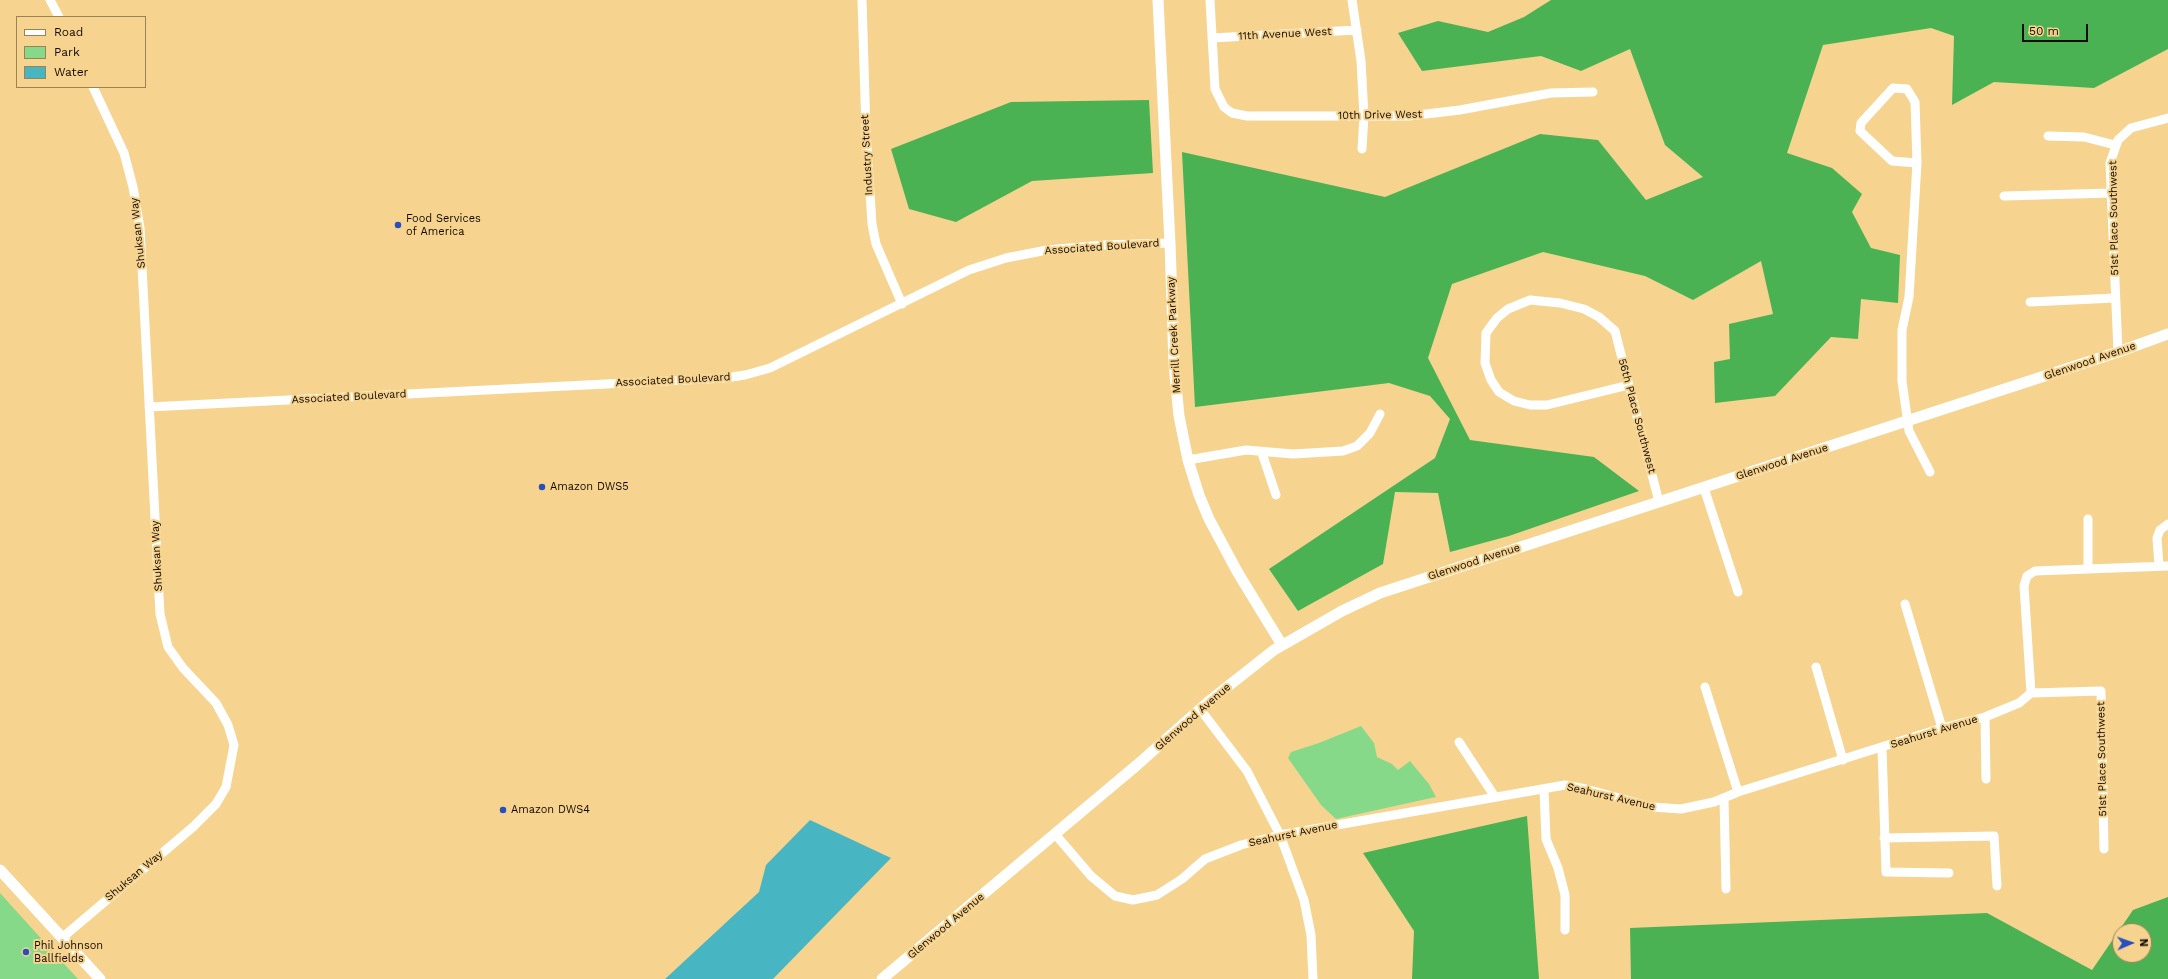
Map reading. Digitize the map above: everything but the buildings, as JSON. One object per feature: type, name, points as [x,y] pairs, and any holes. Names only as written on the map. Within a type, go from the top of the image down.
[{"type":"street","points":[[50,0],[58,16]]},
{"type":"street","name":"Industry Street","points":[[862,0],[866,138],[872,224],[876,244],[902,304]]},
{"type":"street","name":"Merrill Creek Parkway","points":[[1158,0],[1170,243],[1174,364],[1179,416],[1188,460],[1209,520],[1238,573],[1282,645]]},
{"type":"street","points":[[1210,0],[1212,38]]},
{"type":"street","points":[[1352,0],[1357,30],[1364,116],[1362,148]]},
{"type":"street","name":"11th Avenue West","points":[[1212,38],[1357,30]]},
{"type":"street","name":"10th Drive West","points":[[1212,38],[1215,89],[1220,100],[1232,113],[1247,116],[1409,116],[1460,110],[1502,100],[1551,93],[1593,92]]},
{"type":"street","name":"Shuksan Way","points":[[62,937],[193,827],[216,804],[226,787],[234,745],[228,725],[216,703],[184,668],[168,647],[160,614],[140,228],[134,194],[124,153],[93,88]]},
{"type":"street","points":[[1917,163],[1892,161],[1860,131],[1861,123],[1893,88],[1907,89],[1915,102],[1917,163],[1909,297],[1902,330],[1902,381],[1909,421],[1909,431],[1930,472]]},
{"type":"street","name":"51st Place Southwest","points":[[2118,352],[2110,163],[2115,145],[2131,128],[2168,118]]},
{"type":"street","points":[[2048,136],[2084,137],[2115,145]]},
{"type":"street","points":[[2004,196],[2111,193]]},
{"type":"street","name":"Associated Boulevard","points":[[149,407],[725,378],[770,368],[968,270],[1006,258],[1047,250],[1104,245],[1170,243]]},
{"type":"street","points":[[2030,302],[2115,298]]},
{"type":"street","name":"56th Place Southwest","points":[[1629,385],[1547,405],[1530,405],[1514,401],[1499,392],[1491,380],[1485,363],[1486,333],[1497,318],[1508,309],[1530,300],[1560,303],[1584,309],[1599,317],[1615,331],[1629,385],[1659,502]]},
{"type":"street","name":"Glenwood Avenue","points":[[882,979],[1137,765],[1200,709],[1282,645],[1342,611],[1380,593],[1909,421],[2168,334]]},
{"type":"street","points":[[1188,460],[1246,450],[1262,453],[1293,454],[1343,451],[1357,446],[1370,434],[1380,414]]},
{"type":"street","points":[[1262,453],[1276,495]]},
{"type":"street","points":[[1704,488],[1738,592]]},
{"type":"street","points":[[2088,519],[2088,569]]},
{"type":"street","points":[[2031,693],[2024,586],[2027,576],[2035,571],[2163,566],[2157,538],[2160,530],[2168,524]]},
{"type":"street","points":[[1905,604],[1942,728]]},
{"type":"street","points":[[1816,667],[1844,760]]},
{"type":"street","points":[[1705,687],[1738,792]]},
{"type":"street","name":"51st Place Southwest","points":[[2031,693],[2101,691],[2104,849]]},
{"type":"street","name":"Seahurst Avenue","points":[[1055,834],[1091,876],[1115,896],[1133,900],[1156,895],[1182,878],[1204,859],[1217,853],[1280,835],[1565,785],[1660,808],[1681,809],[1714,802],[1738,792],[1942,728],[1985,717],[2019,703],[2031,693]]},
{"type":"street","points":[[1200,709],[1247,771],[1280,835],[1304,900],[1311,935],[1313,979]]},
{"type":"street","points":[[1985,717],[1986,779]]},
{"type":"street","points":[[1459,742],[1495,797]]},
{"type":"street","points":[[1882,748],[1886,872],[1950,873]]},
{"type":"street","points":[[1544,789],[1546,839],[1558,868],[1565,895],[1566,930]]},
{"type":"street","points":[[1724,798],[1726,889]]},
{"type":"street","points":[[1884,838],[1994,836],[1997,886]]},
{"type":"street","points":[[0,870],[100,979]]},
{"type":"green space","points":[[1551,0],[2168,0],[2168,49],[2094,88],[1994,82],[1952,105],[1954,36],[1931,28],[1823,45],[1787,153],[1832,168],[1862,194],[1852,212],[1871,248],[1900,255],[1898,303],[1861,299],[1858,339],[1831,337],[1775,396],[1715,403],[1714,362],[1730,359],[1729,324],[1773,314],[1761,261],[1693,300],[1645,276],[1543,252],[1452,284],[1428,358],[1470,440],[1594,457],[1639,491],[1509,536],[1450,552],[1438,493],[1395,492],[1383,564],[1298,611],[1269,569],[1435,458],[1450,419],[1430,396],[1389,383],[1195,407],[1182,152],[1385,197],[1540,134],[1598,140],[1646,200],[1703,177],[1665,145],[1630,49],[1581,71],[1541,56],[1422,71],[1398,33],[1438,21],[1488,32],[1524,17]]},
{"type":"green space","points":[[1149,100],[1153,173],[1032,181],[956,222],[909,209],[891,149],[1011,102]]},
{"type":"green space","points":[[1361,726],[1374,743],[1377,757],[1392,764],[1398,770],[1410,761],[1429,784],[1436,797],[1336,819],[1321,805],[1288,758],[1291,752],[1319,743]]},
{"type":"green space","points":[[1527,816],[1539,979],[1412,979],[1414,931],[1363,853]]},
{"type":"green space","name":"Phil Johnson Ballfields","points":[[0,893],[28,924],[78,979],[0,979]]},
{"type":"green space","points":[[2168,897],[2168,979],[1631,979],[1630,928],[1987,913],[2092,970],[2112,941],[2112,963],[2152,963],[2152,923],[2124,923],[2133,910]]},
{"type":"water","points":[[810,820],[891,858],[773,979],[665,979],[759,892],[766,865]]},
{"type":"place","name":"Food Services of America","points":[[398,225]]},
{"type":"place","name":"Amazon DWS5","points":[[542,487]]},
{"type":"place","name":"Amazon DWS4","points":[[503,810]]},
{"type":"place","name":"Phil Johnson Ballfields","points":[[26,952]]}]
